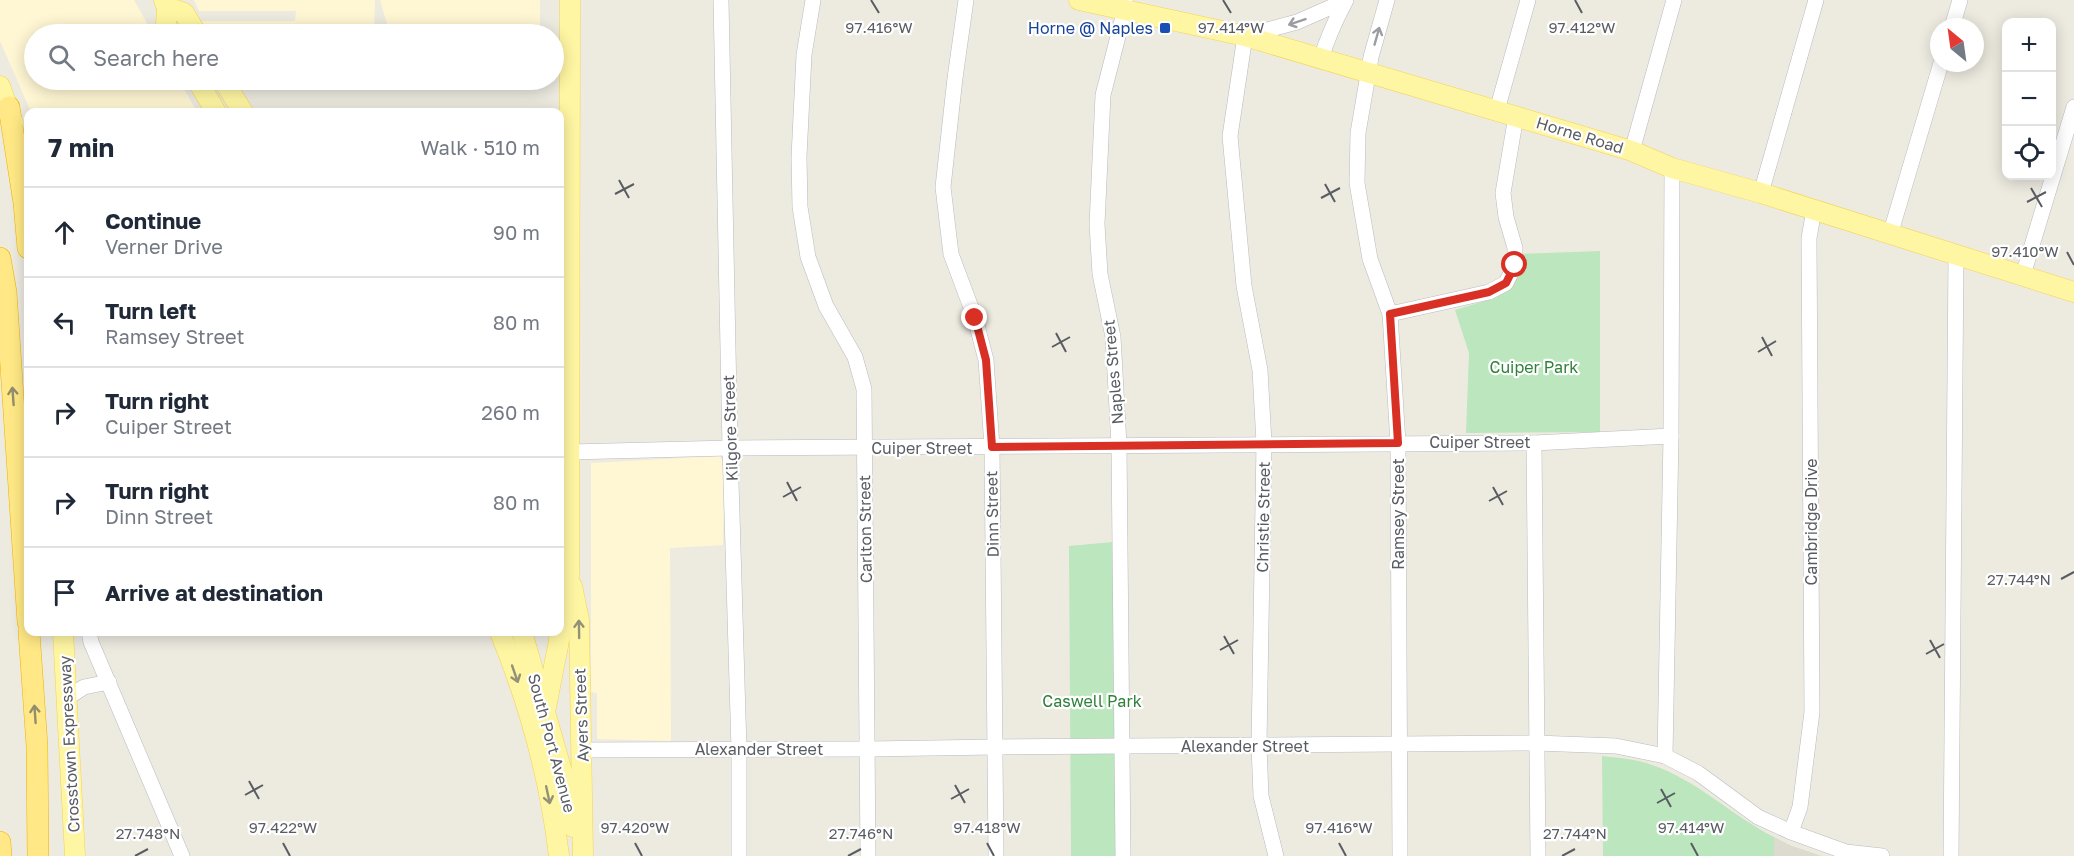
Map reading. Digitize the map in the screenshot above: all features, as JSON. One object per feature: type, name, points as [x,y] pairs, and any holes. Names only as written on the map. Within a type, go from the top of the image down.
[{"type":"highway","points":[[9,107],[24,203]]},
{"type":"highway","points":[[0,258],[6,292],[24,562]]},
{"type":"highway","points":[[19,488],[24,447]]},
{"type":"highway","name":"Crosstown Expressway","points":[[29,636],[37,746],[38,856]]},
{"type":"highway","points":[[37,746],[53,856]]},
{"type":"highway","points":[[0,842],[1,856]]},
{"type":"main road","name":"Ayers Street","points":[[564,602],[569,575],[570,0]]},
{"type":"main road","name":"Horne Road","points":[[1079,0],[1125,4],[1245,36],[1632,151],[1672,168],[1761,193],[2074,292]]},
{"type":"main road","points":[[166,24],[166,4],[184,13],[191,24]]},
{"type":"main road","points":[[0,86],[9,107],[24,158]]},
{"type":"main road","points":[[203,90],[214,108]]},
{"type":"main road","points":[[230,90],[241,108]]},
{"type":"main road","name":"Ayers Street","points":[[569,575],[579,620],[583,856]]},
{"type":"main road","name":"Crosstown Expressway","points":[[63,636],[75,856]]},
{"type":"main road","name":"South Port Avenue","points":[[502,636],[566,782],[577,856]]},
{"type":"main road","name":"South Port Avenue","points":[[523,636],[538,715]]},
{"type":"main road","name":"Ayers Street","points":[[559,636],[538,715],[559,856]]},
{"type":"street","name":"Kilgore Street","points":[[721,0],[739,749],[739,856]]},
{"type":"street","name":"Carlton Street","points":[[813,0],[804,55],[799,157],[800,207],[812,267],[826,306],[855,357],[864,389],[868,856]]},
{"type":"street","name":"Dinn Street","points":[[966,0],[943,187],[951,254],[975,318],[986,360],[992,447],[996,856]]},
{"type":"street","name":"Ramsey Street","points":[[1387,0],[1371,57],[1358,133],[1357,183],[1370,259],[1390,314],[1398,443],[1400,856]]},
{"type":"street","points":[[1497,110],[1528,0]]},
{"type":"street","points":[[1632,151],[1674,0]]},
{"type":"street","points":[[1761,193],[1816,0]]},
{"type":"street","points":[[1955,18],[1960,0]]},
{"type":"street","points":[[1245,36],[1297,22],[1346,1]]},
{"type":"street","points":[[1321,59],[1331,28],[1346,1]]},
{"type":"street","name":"Naples Street","points":[[1123,856],[1119,445],[1113,337],[1100,274],[1097,224],[1104,94],[1125,4]]},
{"type":"street","name":"Christie Street","points":[[1245,36],[1230,136],[1244,286],[1260,370],[1264,443],[1259,746],[1261,796],[1276,856]]},
{"type":"street","points":[[1890,235],[1938,72]]},
{"type":"street","points":[[2023,275],[2074,107]]},
{"type":"street","points":[[1390,314],[1489,292],[1506,283],[1515,265],[1515,248],[1506,217],[1503,193],[1516,116]]},
{"type":"street","points":[[1665,756],[1671,436],[1672,168]]},
{"type":"street","name":"Cambridge Drive","points":[[1791,832],[1800,807],[1812,712],[1809,238],[1814,210]]},
{"type":"street","points":[[1951,856],[1956,255]]},
{"type":"street","name":"Cuiper Street","points":[[570,452],[730,448],[1534,442],[1671,436]]},
{"type":"street","points":[[1534,442],[1538,856]]},
{"type":"street","points":[[89,636],[182,856]]},
{"type":"street","points":[[66,698],[84,687],[108,682]]},
{"type":"street","name":"Alexander Street","points":[[582,750],[1536,743],[1616,746],[1665,756],[1698,773],[1758,817],[1791,832],[1846,852],[1882,856]]},
{"type":"shaded area","points":[[0,0],[134,0],[147,24],[24,24],[24,90],[185,90],[195,108],[29,108],[0,41]]},
{"type":"shaded area","points":[[194,0],[375,0],[374,24],[200,24],[198,21],[295,21],[296,11],[199,11]]},
{"type":"shaded area","points":[[380,0],[540,0],[540,24],[387,24]]},
{"type":"shaded area","points":[[720,456],[724,465],[723,545],[670,548],[671,741],[597,739],[597,693],[591,692],[591,463]]},
{"type":"shaded area","points":[[1774,837],[1792,846],[1822,856],[1774,856]]},
{"type":"green space","name":"Cuiper Park","points":[[1600,251],[1600,432],[1466,433],[1469,353],[1455,310],[1491,299],[1504,291],[1520,254]]},
{"type":"green space","name":"Caswell Park","points":[[1113,542],[1116,856],[1071,856],[1069,546]]},
{"type":"green space","points":[[1602,756],[1646,763],[1684,780],[1774,837],[1774,856],[1603,856]]},
{"type":"place","name":"Horne @ Naples","points":[[1165,28]]},
{"type":"route","points":[[975,318],[986,360],[992,447],[1398,443],[1390,314],[1489,292],[1506,283],[1515,265]]}]
